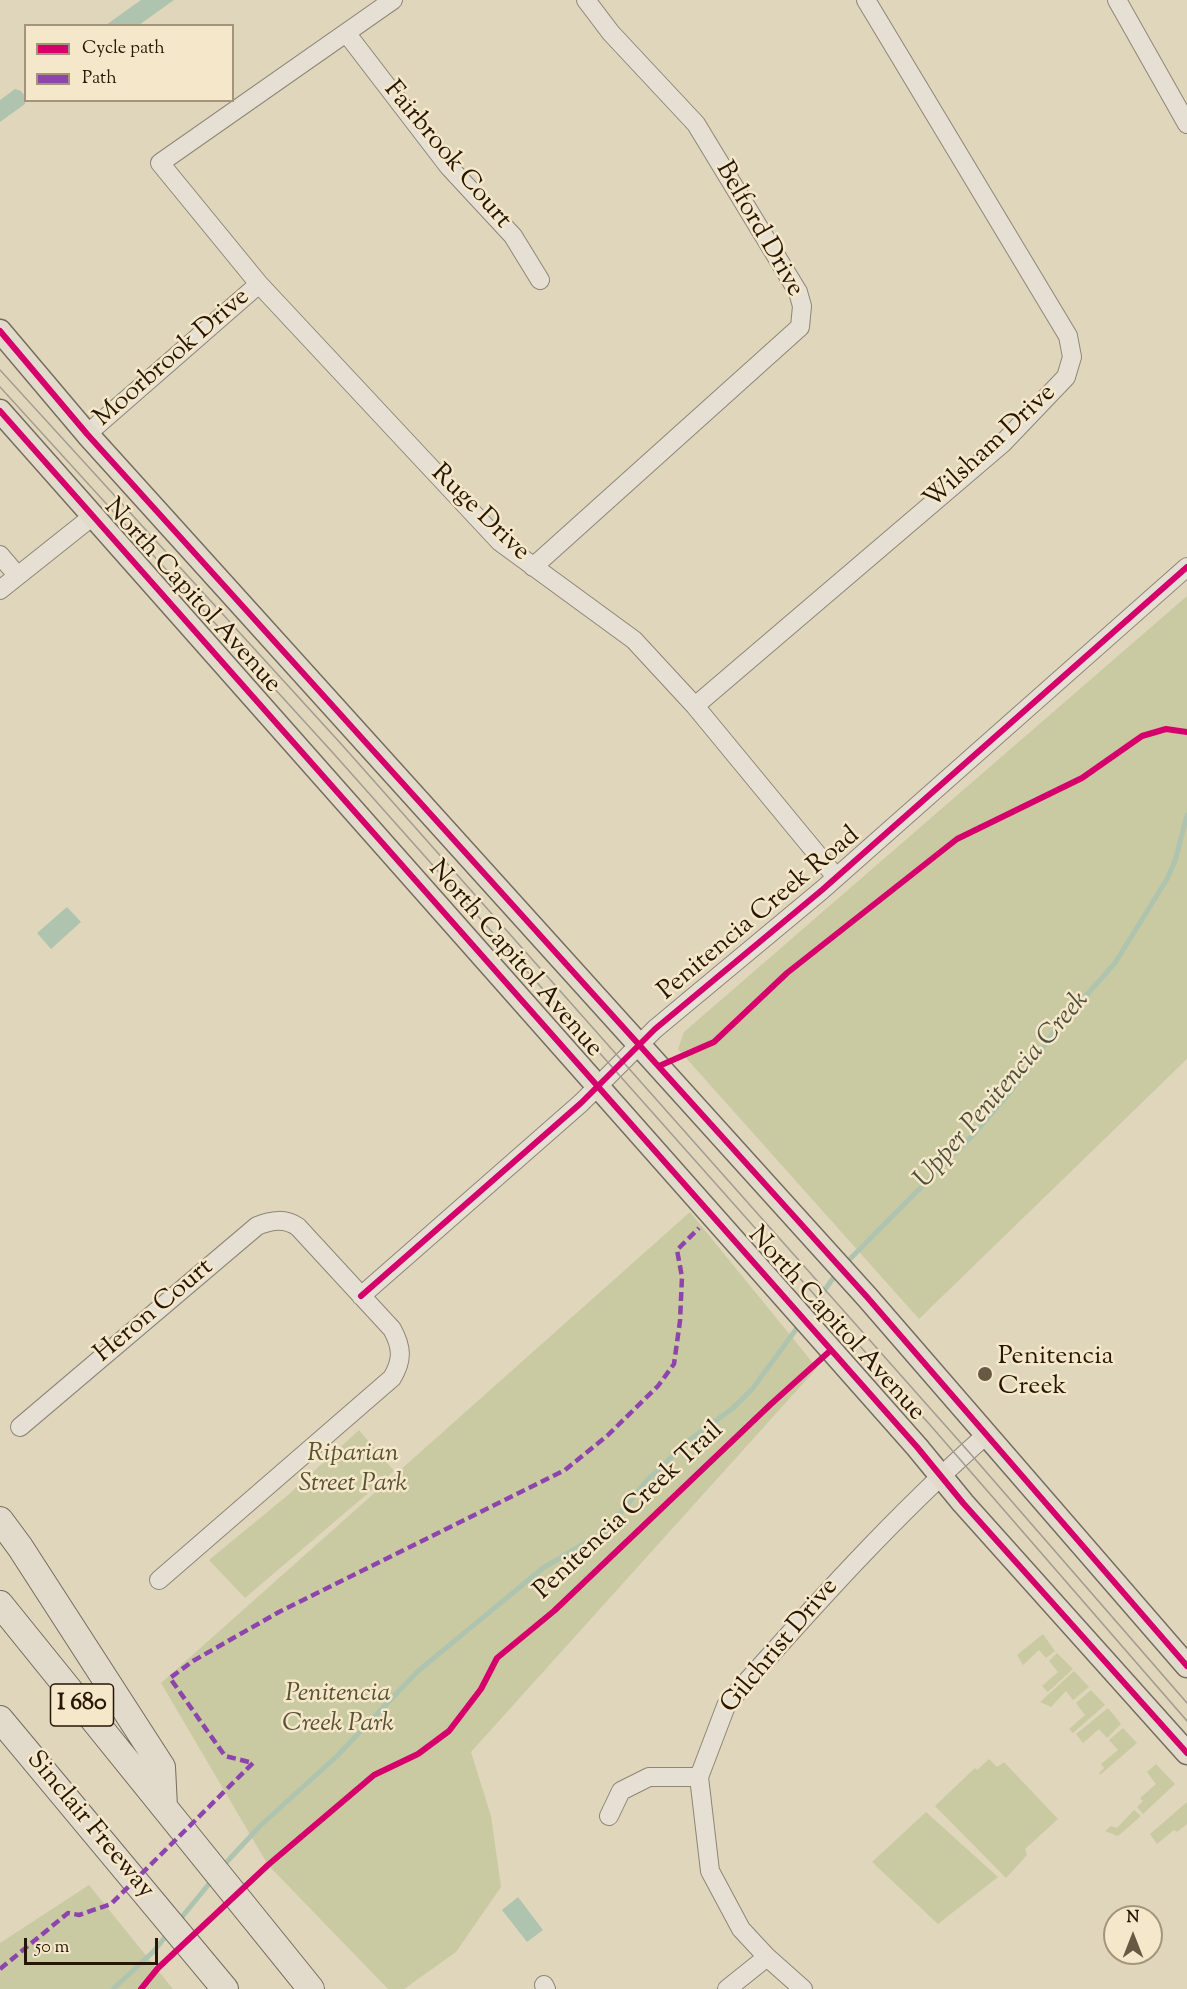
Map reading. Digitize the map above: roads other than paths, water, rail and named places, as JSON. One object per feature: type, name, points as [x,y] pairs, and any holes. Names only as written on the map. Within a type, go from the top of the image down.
[{"type":"highway","points":[[0,1520],[20,1546],[162,1767],[164,1807]]},
{"type":"highway","name":"I 680","points":[[0,1604],[311,1989]]},
{"type":"highway","name":"Sinclair Freeway","points":[[0,1719],[225,1989]]},
{"type":"main road","name":"North Capitol Avenue","points":[[0,332],[87,434],[867,1297],[985,1436],[1187,1666]]},
{"type":"main road","name":"North Capitol Avenue","points":[[0,411],[1187,1753]]},
{"type":"street","points":[[347,34],[393,0]]},
{"type":"street","name":"Belford Drive","points":[[533,567],[800,327],[802,306],[798,292],[696,124],[611,33],[586,0]]},
{"type":"street","name":"Wilsham Drive","points":[[694,706],[1002,444],[1066,377],[1072,357],[1068,336],[866,0]]},
{"type":"street","points":[[1117,0],[1187,124]]},
{"type":"street","name":"Ruge Drive","points":[[347,34],[160,163],[259,284],[500,542],[634,640],[694,706],[836,877]]},
{"type":"street","name":"Fairbrook Court","points":[[347,34],[449,167],[513,236],[540,280]]},
{"type":"street","name":"Moorbrook Drive","points":[[87,434],[259,284]]},
{"type":"street","points":[[0,590],[93,516]]},
{"type":"street","points":[[0,555],[17,575]]},
{"type":"street","name":"Penitencia Creek Road","points":[[361,1296],[598,1086],[639,1045],[726,968],[836,877],[1150,603],[1187,567]]},
{"type":"street","name":"Heron Court","points":[[20,1427],[257,1226],[270,1221],[283,1221],[298,1227],[361,1296]]},
{"type":"street","points":[[159,1580],[392,1378],[401,1356],[400,1344],[392,1329],[361,1296]]},
{"type":"street","name":"Gilchrist Drive","points":[[802,1989],[766,1957],[741,1929],[710,1871],[699,1777],[726,1706],[846,1570],[939,1475],[985,1436]]},
{"type":"street","points":[[609,1816],[621,1791],[649,1777],[699,1777]]},
{"type":"street","points":[[727,1989],[766,1957]]},
{"type":"waterway","name":"Upper Penitencia Creek","points":[[845,1264],[973,1135],[1011,1091],[1057,1028],[1115,963],[1167,879],[1175,861],[1187,815]]},
{"type":"waterway","name":"Upper Penitencia Creek","points":[[807,1314],[837,1273]]},
{"type":"waterway","name":"Upper Penitencia Creek","points":[[222,1867],[260,1826],[337,1756],[418,1671],[543,1568],[607,1530],[647,1480],[692,1438],[733,1408],[753,1388],[800,1324]]},
{"type":"waterway","name":"Upper Penitencia Creek","points":[[177,1923],[213,1879]]},
{"type":"waterway","name":"Upper Penitencia Creek","points":[[113,1989],[154,1951],[169,1932]]},
{"type":"tram line","points":[[0,370],[343,746],[968,1451],[1187,1703]]},
{"type":"tram line","points":[[0,387],[334,754],[931,1426],[1187,1721]]},
{"type":"place","name":"Penitencia Creek","points":[[985,1374]]},
{"type":"park label","name":"Riparian Street Park","points":[[353,1471]]},
{"type":"park label","name":"Penitencia Creek Park","points":[[338,1711]]}]
